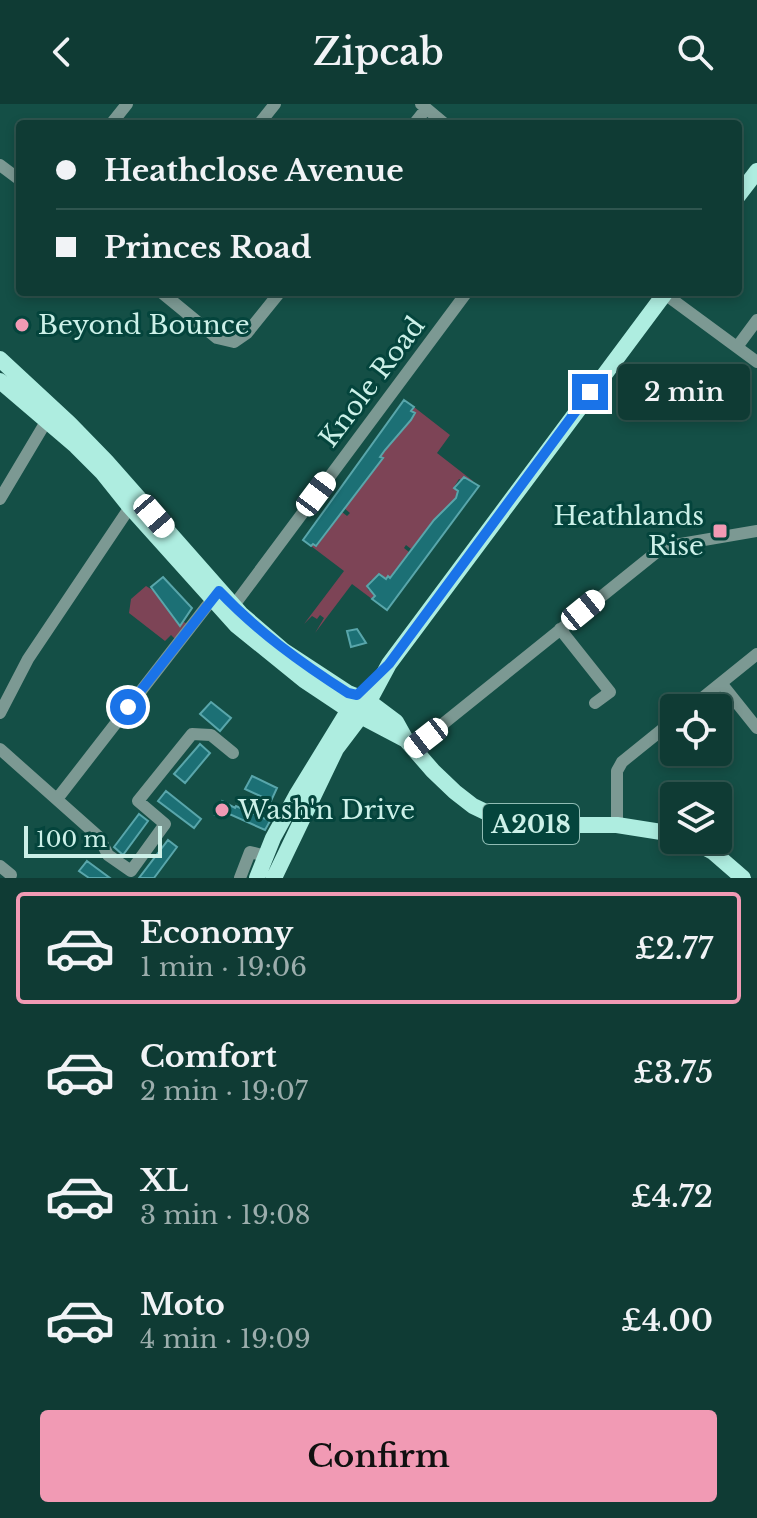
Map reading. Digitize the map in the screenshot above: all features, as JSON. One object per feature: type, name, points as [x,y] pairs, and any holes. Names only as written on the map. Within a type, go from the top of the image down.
[{"type":"main road","points":[[742,191],[757,171]]},
{"type":"main road","points":[[257,878],[296,796],[337,725],[380,684],[389,664],[661,296]]},
{"type":"main road","name":"A2018","points":[[3,366],[50,414],[130,507],[230,611],[348,693],[359,706],[396,722],[410,744],[455,792],[496,817],[535,825],[617,825],[660,832]]},
{"type":"main road","name":"A2018","points":[[0,381],[50,414],[106,461],[215,596]]},
{"type":"main road","points":[[274,878],[359,706]]},
{"type":"main road","points":[[715,854],[743,878]]},
{"type":"street","points":[[114,120],[127,104]]},
{"type":"street","points":[[262,120],[275,104]]},
{"type":"street","points":[[424,106],[440,120]]},
{"type":"street","points":[[166,296],[217,338],[234,342],[247,333],[277,296]]},
{"type":"street","name":"Knole Road","points":[[230,611],[464,296]]},
{"type":"street","points":[[669,296],[757,362]]},
{"type":"street","points":[[737,347],[757,320]]},
{"type":"street","points":[[0,499],[50,414]]},
{"type":"street","points":[[0,713],[28,659],[130,507]]},
{"type":"street","points":[[410,744],[663,547],[757,531]]},
{"type":"street","points":[[57,799],[215,596]]},
{"type":"street","points":[[560,629],[610,692],[595,703]]},
{"type":"street","points":[[707,694],[757,654]]},
{"type":"street","points":[[721,683],[757,728]]},
{"type":"street","points":[[617,825],[617,771],[622,762],[660,731]]},
{"type":"street","points":[[0,749],[99,837],[108,855],[131,871],[165,824],[138,801],[192,734],[211,735],[233,753]]},
{"type":"street","points":[[240,878],[250,852],[266,856]]},
{"type":"street","points":[[0,866],[12,877]]},
{"type":"shaded area","points":[[414,407],[450,435],[437,453],[473,481],[459,479],[454,487],[458,491],[456,498],[431,524],[434,527],[429,535],[438,542],[436,544],[415,552],[406,545],[404,548],[409,552],[402,562],[406,565],[390,578],[371,580],[367,586],[368,590],[377,593],[372,599],[352,584],[315,633],[324,618],[312,616],[304,624],[344,571],[311,546],[317,546],[342,512],[347,516],[350,513],[344,508],[382,458],[376,453],[381,455],[383,449],[400,433],[392,420],[404,429],[414,413],[411,411]]},
{"type":"shaded area","points":[[146,586],[172,602],[166,608],[176,615],[173,618],[180,625],[184,622],[187,624],[175,639],[171,635],[165,641],[129,613],[131,599]]},
{"type":"building","points":[[404,400],[414,407],[411,420],[385,450],[380,457],[383,458],[316,546],[311,546],[303,540]]},
{"type":"building","points":[[464,477],[479,486],[387,610],[372,599],[375,596],[367,586],[379,574],[390,578],[434,520],[456,498],[458,491],[454,488]]},
{"type":"building","points":[[163,577],[192,608],[180,626],[151,587]]},
{"type":"building","points":[[357,629],[366,643],[351,647],[347,631]]},
{"type":"building","points":[[211,702],[231,718],[220,731],[200,714]]},
{"type":"building","points":[[200,744],[210,753],[185,783],[174,774]]},
{"type":"building","points":[[252,776],[277,788],[271,801],[245,789]]},
{"type":"building","points":[[166,791],[201,819],[194,828],[158,801]]},
{"type":"building","points":[[222,801],[270,821],[265,830],[225,812],[222,818],[215,815]]},
{"type":"building","points":[[139,814],[148,821],[123,855],[114,847]]},
{"type":"building","points":[[168,840],[177,847],[154,878],[139,878]]},
{"type":"building","points":[[87,861],[110,878],[89,878],[79,871]]},
{"type":"place","name":"Beyond Bounce","points":[[22,325]]},
{"type":"place","name":"Heathlands Rise","points":[[720,531]]},
{"type":"place","name":"Wash'n Drive","points":[[222,810]]},
{"type":"route","points":[[128,707],[219,591],[284,651],[348,693],[357,695],[389,664],[590,392]]}]
